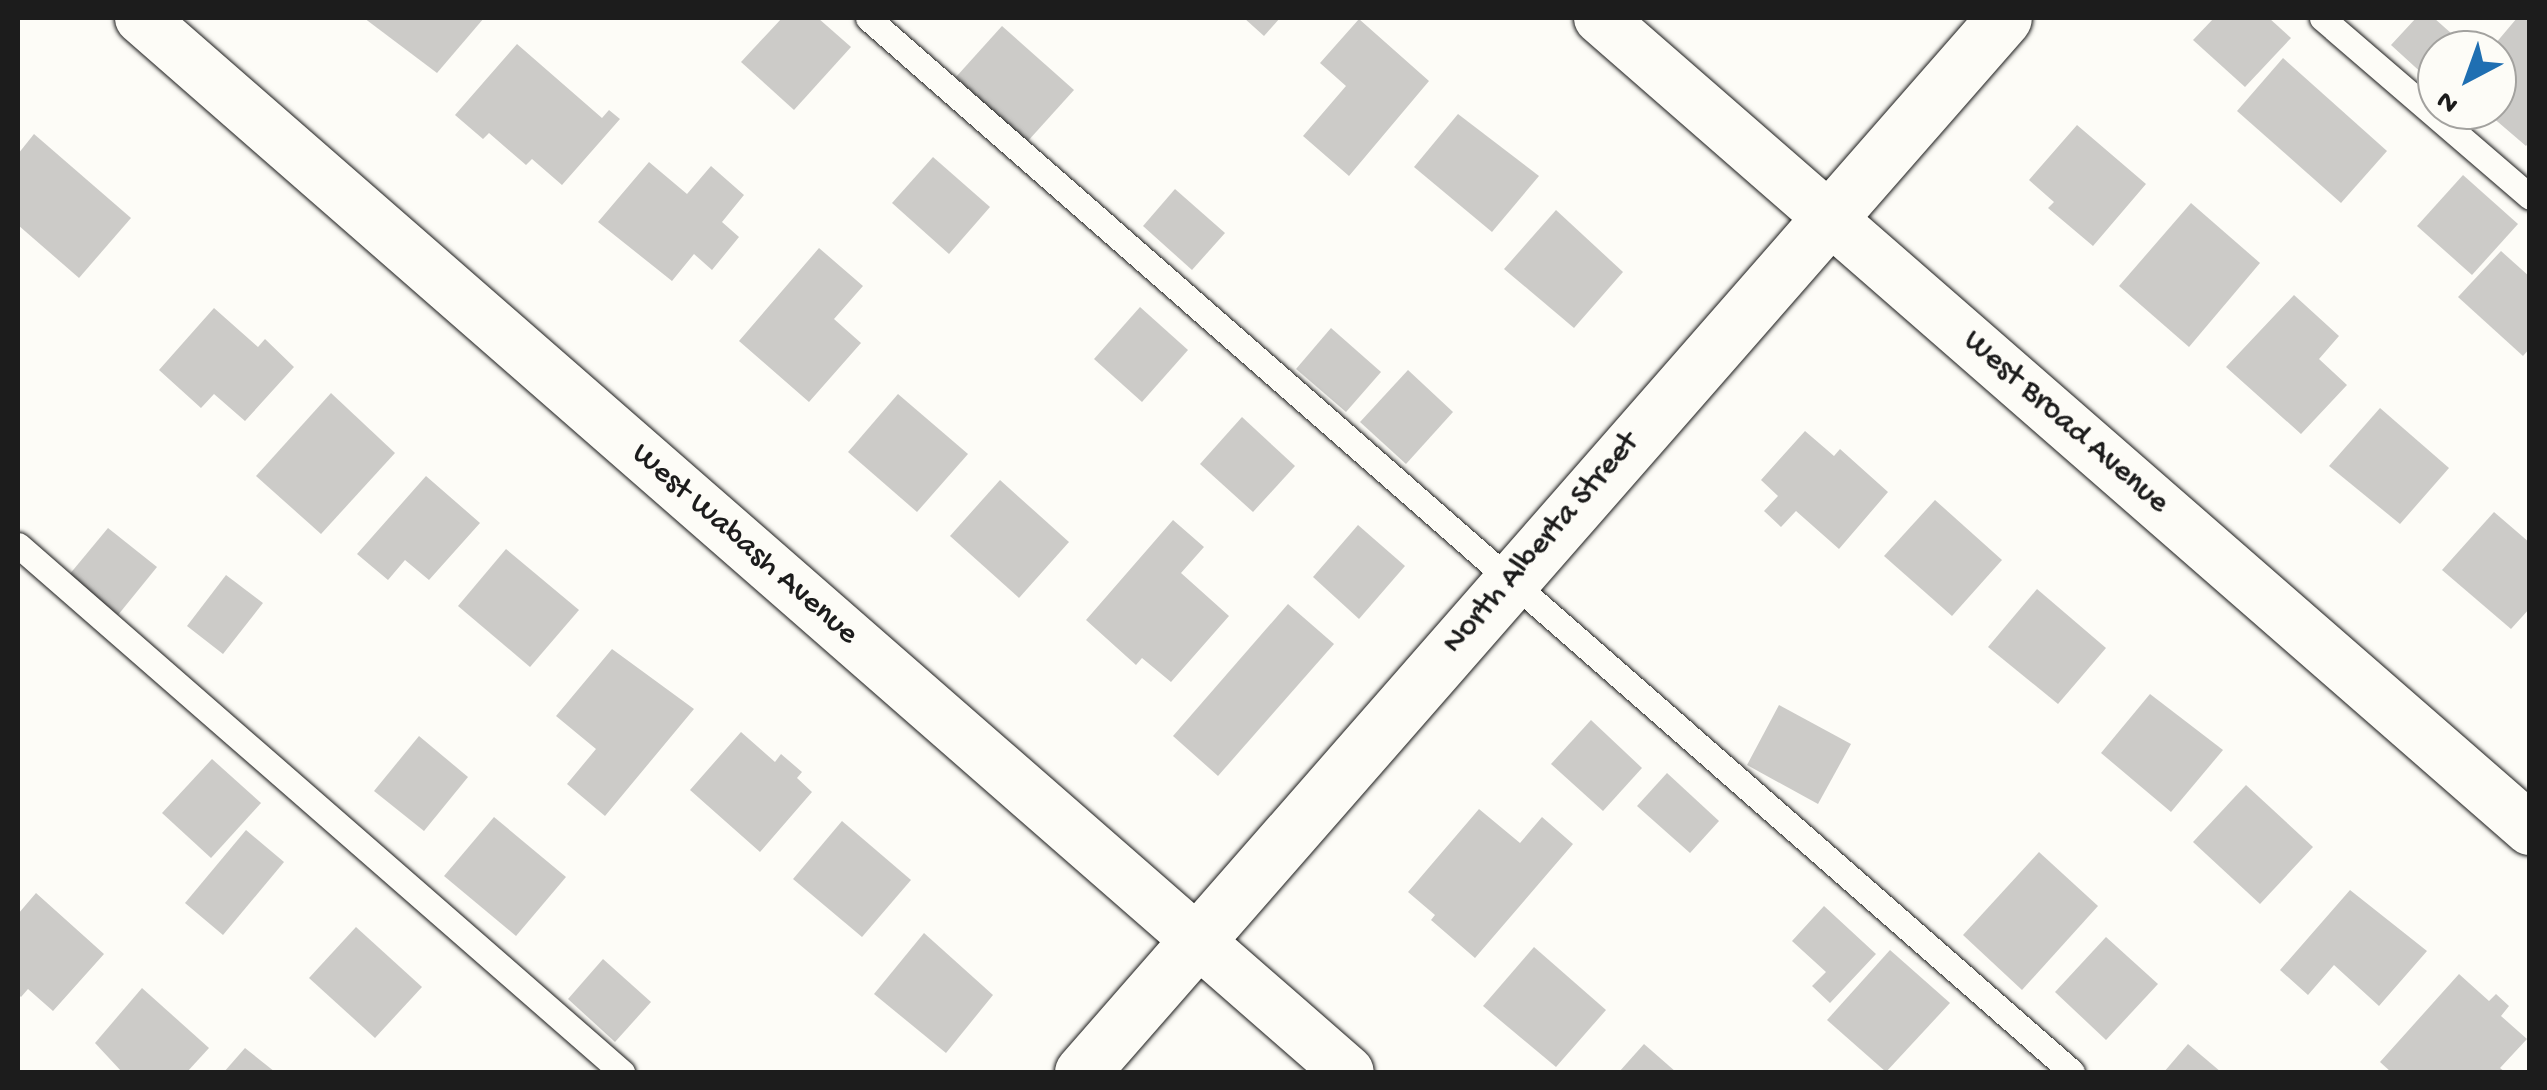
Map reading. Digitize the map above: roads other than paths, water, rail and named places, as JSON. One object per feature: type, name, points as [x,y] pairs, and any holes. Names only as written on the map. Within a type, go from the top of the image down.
[{"type":"main road","name":"North Alberta Street","points":[[1082,1072],[2004,18]]},
{"type":"street","name":"West Wabash Avenue","points":[[141,18],[1348,1072]]},
{"type":"street","name":"West Broad Avenue","points":[[1600,18],[2530,829]]},
{"type":"lane","points":[[868,18],[2072,1072]]},
{"type":"lane","points":[[2322,18],[2530,197]]},
{"type":"lane","points":[[18,544],[622,1072]]}]
